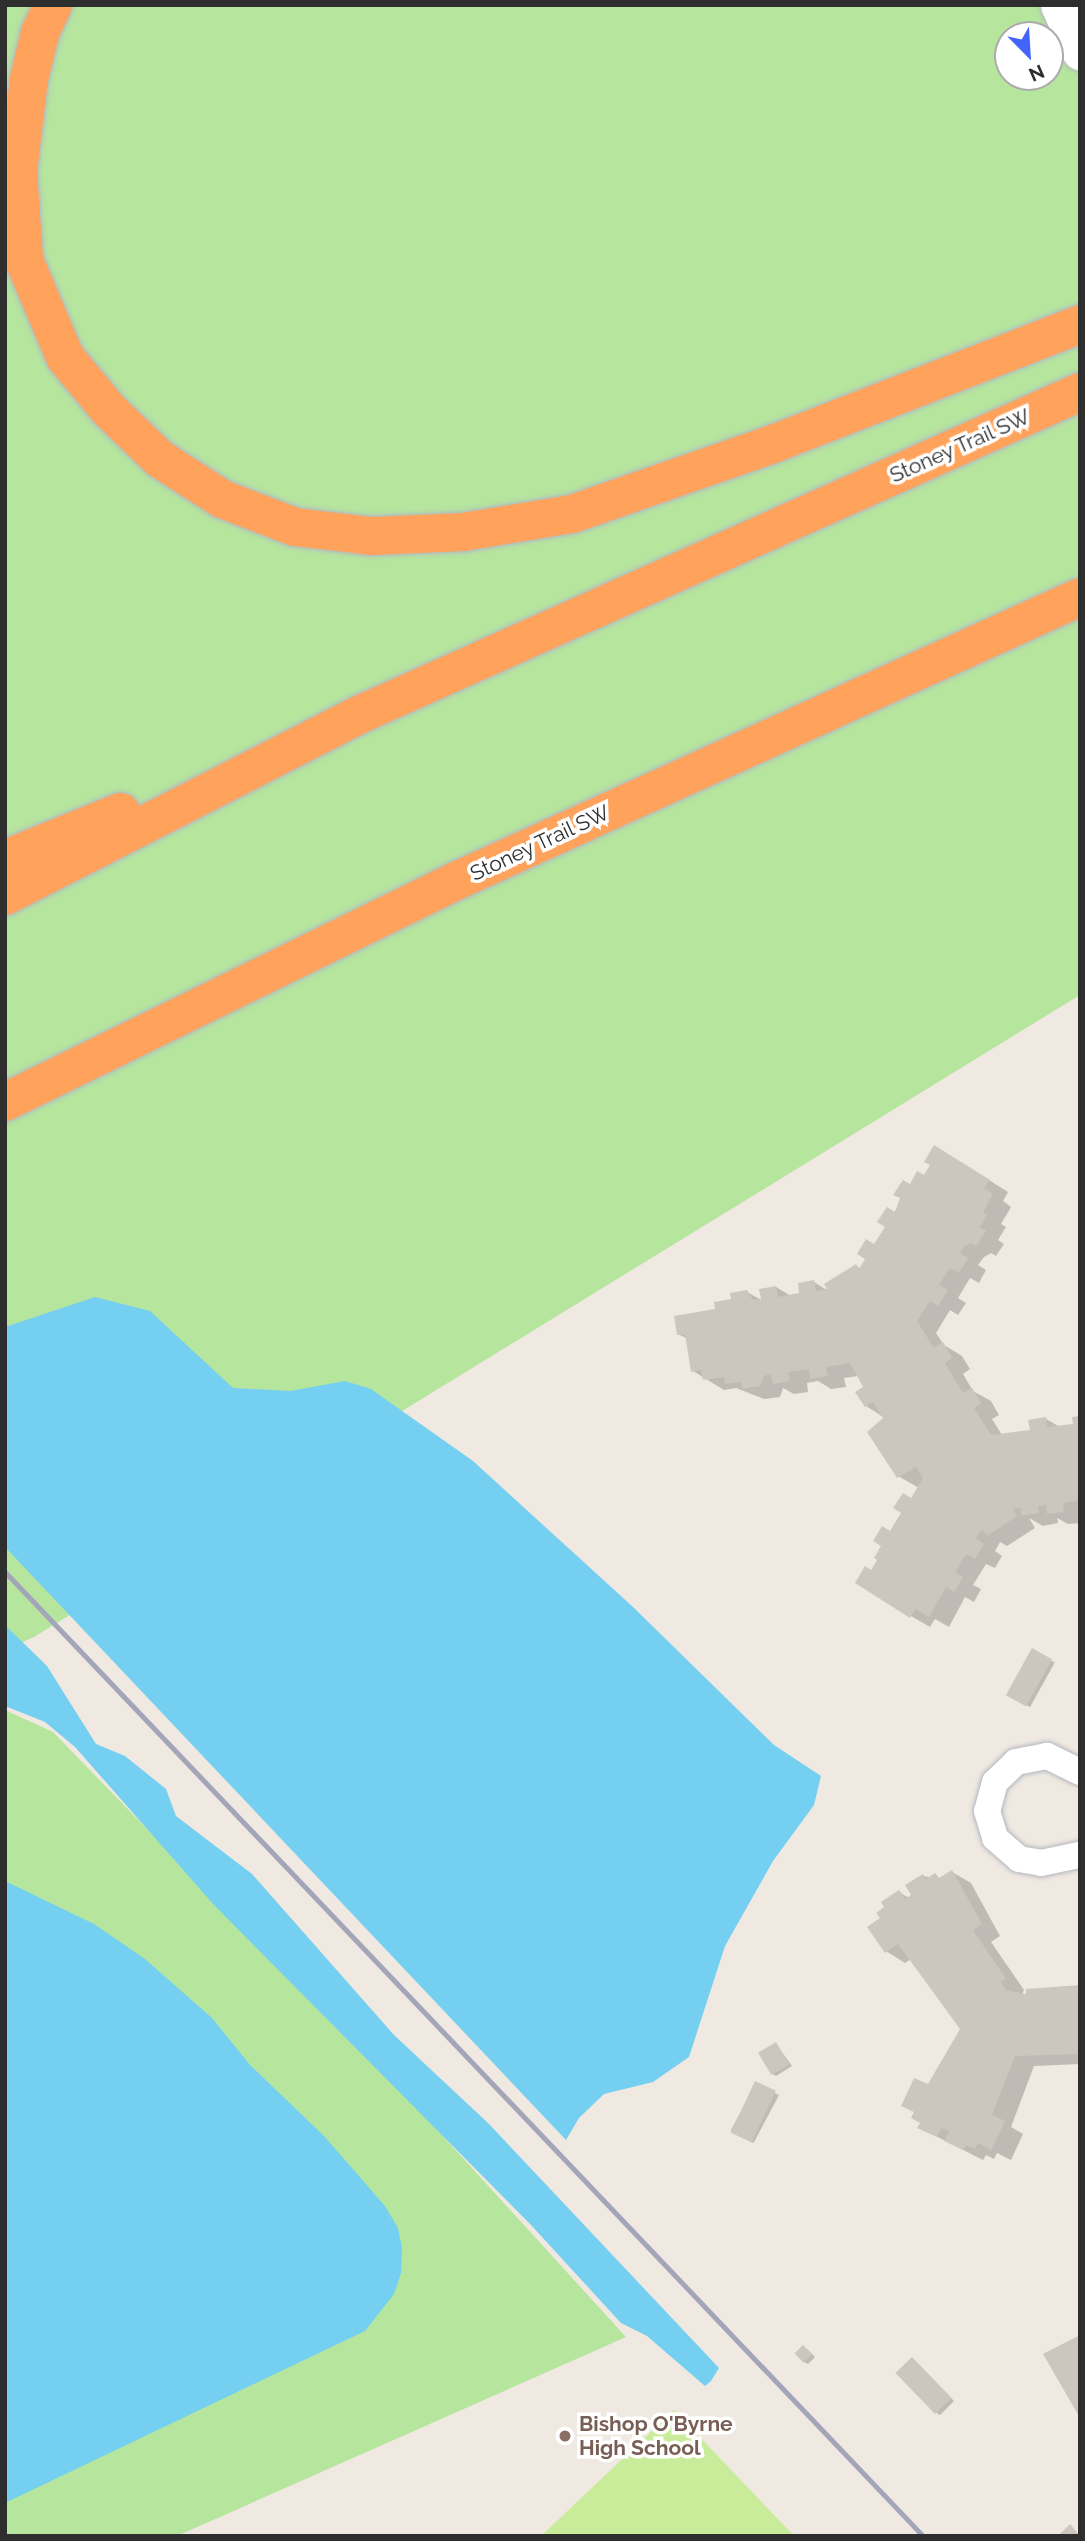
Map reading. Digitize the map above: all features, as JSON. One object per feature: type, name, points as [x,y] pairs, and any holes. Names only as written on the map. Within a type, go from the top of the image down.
[{"type":"highway","points":[[53,5],[40,33],[29,79],[18,171],[24,260],[59,346],[109,410],[160,459],[222,499],[296,527],[372,536],[463,532],[572,514],[773,444],[1080,324]]},
{"type":"highway","name":"Stoney Trail SW","points":[[5,896],[363,713],[1080,392]]},
{"type":"highway","name":"Stoney Trail SW","points":[[5,1102],[458,880],[1080,597]]},
{"type":"highway","points":[[5,859],[363,713]]},
{"type":"main road","points":[[1059,5],[1080,51]]},
{"type":"street","points":[[1080,1772],[1047,1756],[1016,1762],[995,1782],[988,1811],[995,1838],[1019,1858],[1041,1863],[1080,1855]]},
{"type":"green space","points":[[5,5],[1080,5],[1080,995],[34,1637],[5,1650]]},
{"type":"green space","points":[[5,1710],[53,1732],[409,2099],[626,2337],[177,2536],[5,2536]]},
{"type":"green space","points":[[674,2410],[794,2536],[541,2536]]},
{"type":"water","points":[[95,1297],[150,1311],[233,1388],[290,1391],[345,1381],[371,1389],[473,1461],[633,1607],[774,1745],[821,1776],[814,1805],[773,1861],[725,1946],[689,2057],[653,2082],[604,2094],[579,2118],[566,2140],[5,1547],[5,1327]]},
{"type":"water","points":[[5,1625],[47,1666],[96,1744],[125,1756],[166,1789],[176,1816],[252,1874],[394,2035],[488,2123],[719,2368],[711,2381],[705,2386],[647,2336],[621,2323],[531,2225],[214,1905],[75,1747],[45,1722],[5,1706]]},
{"type":"water","points":[[5,1881],[94,1924],[145,1959],[212,2018],[250,2065],[324,2136],[385,2206],[398,2228],[402,2248],[401,2273],[394,2294],[365,2331],[5,2503]]},
{"type":"building","points":[[934,1145],[990,1180],[984,1188],[993,1194],[983,1212],[987,1215],[980,1227],[986,1231],[976,1246],[970,1243],[964,1247],[960,1253],[968,1258],[959,1273],[950,1268],[939,1285],[948,1290],[938,1306],[930,1301],[917,1321],[934,1348],[943,1342],[952,1358],[945,1363],[963,1393],[972,1388],[981,1403],[974,1408],[991,1435],[1030,1430],[1028,1420],[1046,1417],[1047,1427],[1073,1424],[1072,1417],[1080,1416],[1080,1500],[1063,1503],[1064,1512],[1047,1514],[1046,1505],[1038,1506],[1039,1513],[1022,1516],[1020,1508],[1013,1509],[1017,1516],[987,1536],[982,1529],[976,1538],[984,1544],[975,1559],[966,1554],[955,1572],[963,1577],[954,1592],[946,1587],[929,1617],[915,1609],[910,1618],[855,1583],[865,1566],[871,1570],[877,1560],[874,1558],[881,1546],[873,1541],[882,1526],[890,1531],[901,1513],[893,1508],[903,1493],[911,1498],[923,1478],[916,1467],[897,1478],[867,1432],[883,1418],[873,1402],[865,1407],[855,1392],[863,1387],[850,1363],[826,1367],[828,1376],[810,1379],[809,1369],[788,1372],[790,1381],[773,1384],[771,1374],[764,1376],[760,1386],[743,1389],[741,1382],[725,1384],[724,1377],[703,1380],[701,1370],[691,1372],[685,1334],[677,1335],[674,1316],[715,1309],[714,1302],[731,1299],[730,1293],[747,1290],[753,1300],[761,1299],[759,1289],[776,1286],[778,1297],[799,1293],[798,1283],[814,1280],[816,1291],[827,1289],[824,1284],[856,1264],[859,1269],[865,1259],[857,1254],[866,1239],[874,1244],[885,1227],[877,1222],[887,1207],[895,1212],[900,1198],[893,1195],[903,1180],[910,1184],[917,1171],[924,1175],[930,1165],[924,1162]]},
{"type":"building","points":[[1032,1648],[1052,1659],[1026,1706],[1006,1695]]},
{"type":"building","points":[[952,1870],[982,1924],[973,1930],[1006,1979],[1001,1982],[1006,1990],[1026,1994],[1026,1989],[1080,1985],[1080,2054],[1015,2056],[992,2115],[1005,2121],[991,2150],[978,2143],[975,2149],[966,2145],[963,2150],[944,2141],[949,2131],[941,2128],[937,2137],[917,2128],[920,2123],[911,2118],[914,2112],[901,2106],[914,2078],[928,2084],[960,2029],[898,1944],[885,1953],[867,1927],[880,1918],[876,1913],[884,1907],[881,1902],[899,1890],[905,1899],[911,1895],[905,1885],[923,1874],[926,1879],[935,1873],[939,1878]]},
{"type":"building","points":[[776,2042],[789,2064],[771,2075],[758,2053]]},
{"type":"building","points":[[755,2081],[776,2091],[752,2142],[731,2133]]},
{"type":"building","points":[[1080,2335],[1080,2418],[1043,2354]]},
{"type":"building","points":[[803,2345],[812,2354],[804,2363],[795,2353]]},
{"type":"building","points":[[912,2357],[952,2398],[935,2414],[895,2373]]},
{"type":"building","points":[[1070,2524],[1080,2536],[1058,2536]]},
{"type":"railway","points":[[5,1572],[923,2536]]},
{"type":"place","name":"Bishop O'Byrne High School","points":[[565,2436]]}]
